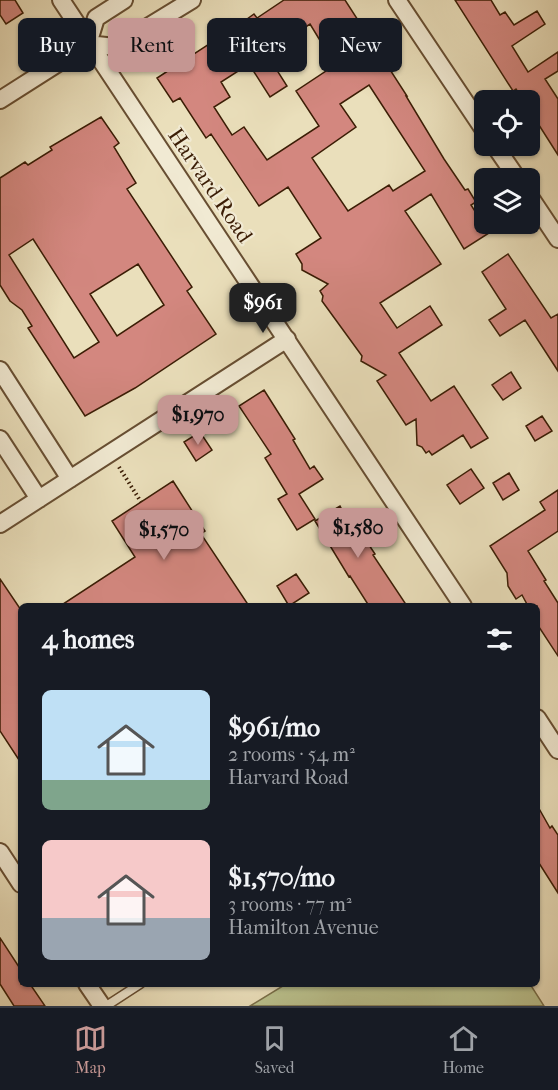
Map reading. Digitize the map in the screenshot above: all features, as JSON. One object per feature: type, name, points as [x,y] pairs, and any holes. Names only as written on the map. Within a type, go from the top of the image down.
[{"type":"street","name":"Harvard Road","points":[[61,0],[72,18]]},
{"type":"street","points":[[96,18],[124,0]]},
{"type":"street","points":[[96,45],[115,47],[192,0]]},
{"type":"street","points":[[398,0],[474,115]]},
{"type":"street","name":"Harvard Road","points":[[96,56],[461,603]]},
{"type":"street","points":[[0,100],[44,72]]},
{"type":"street","points":[[540,211],[558,239]]},
{"type":"street","points":[[0,524],[287,339]]},
{"type":"street","points":[[0,370],[70,478]]},
{"type":"street","points":[[0,439],[39,499]]},
{"type":"street","points":[[540,723],[558,750]]},
{"type":"street","points":[[0,852],[18,879]]},
{"type":"street","points":[[89,987],[104,1006]]},
{"type":"lane","points":[[104,1006],[135,987]]},
{"type":"path","points":[[110,453],[141,502]]},
{"type":"green space","points":[[281,987],[532,987],[544,1006],[250,1006]]},
{"type":"building","points":[[0,0],[15,0],[23,13],[6,24],[0,15]]},
{"type":"building","points":[[284,0],[345,0],[357,18],[319,18],[319,39],[310,24],[307,26],[307,18],[257,18]]},
{"type":"building","points":[[455,0],[491,0],[500,15],[505,12],[514,25],[537,11],[545,24],[512,46],[528,72],[558,52],[558,71],[545,79],[558,99],[558,155],[540,127],[540,90],[512,90]]},
{"type":"building","points":[[207,45],[207,72],[237,72],[221,82],[230,97],[214,107],[232,135],[244,127],[267,160],[319,126],[296,91],[324,72],[392,72],[444,159],[465,190],[468,189],[474,199],[474,203],[471,205],[474,210],[474,234],[487,234],[464,249],[431,194],[405,211],[441,264],[380,303],[397,328],[430,306],[442,325],[399,353],[431,401],[454,386],[488,438],[471,448],[463,435],[432,455],[417,445],[416,419],[406,425],[377,381],[386,375],[361,361],[362,356],[322,301],[323,296],[320,291],[328,284],[302,270],[302,264],[296,254],[321,238],[288,187],[259,206],[211,134],[206,138],[180,98],[173,102],[157,78],[166,72],[195,72],[195,53]],"holes":[[[369,85],[425,171],[393,191],[389,185],[348,211],[312,158],[356,127],[340,104]]]},
{"type":"building","points":[[254,72],[278,72],[287,86],[270,97]]},
{"type":"building","points":[[101,117],[119,143],[114,147],[136,183],[127,189],[192,287],[187,291],[216,334],[135,388],[85,416],[28,328],[32,326],[22,310],[10,301],[0,285],[0,178],[25,162],[28,165],[52,150],[50,147]],"holes":[[[33,239],[99,342],[74,358],[9,255]],[[138,264],[164,305],[117,336],[90,294]]]},
{"type":"building","points":[[508,254],[551,318],[558,314],[558,371],[525,320],[500,336],[489,320],[506,309],[482,272]]},
{"type":"building","points":[[511,372],[521,388],[503,400],[492,385]]},
{"type":"building","points":[[264,390],[295,439],[293,440],[310,469],[314,466],[323,479],[299,494],[315,519],[297,530],[278,499],[287,494],[265,458],[271,454],[239,406]]},
{"type":"building","points":[[542,416],[552,431],[535,441],[526,426]]},
{"type":"building","points":[[200,432],[212,450],[196,461],[184,442]]},
{"type":"building","points":[[471,469],[484,488],[460,504],[447,485]]},
{"type":"building","points":[[509,473],[519,490],[503,500],[493,483]]},
{"type":"building","points":[[173,481],[205,531],[201,534],[247,603],[65,603],[135,557],[112,521]]},
{"type":"building","points":[[558,490],[558,531],[528,551],[558,603],[558,656],[540,629],[540,603],[526,603],[522,595],[516,599],[508,586],[507,573],[490,546],[545,510],[540,502]]},
{"type":"building","points":[[340,506],[343,512],[346,510],[405,603],[367,603],[315,521]]},
{"type":"building","points":[[296,574],[309,593],[294,603],[287,603],[277,586]]},
{"type":"building","points":[[0,579],[18,606],[18,758],[0,731]]},
{"type":"building","points":[[540,810],[550,828],[552,826],[558,835],[558,893],[540,865]]},
{"type":"building","points":[[0,938],[18,965],[18,987],[32,987],[45,1006],[14,1006],[0,984]]}]
